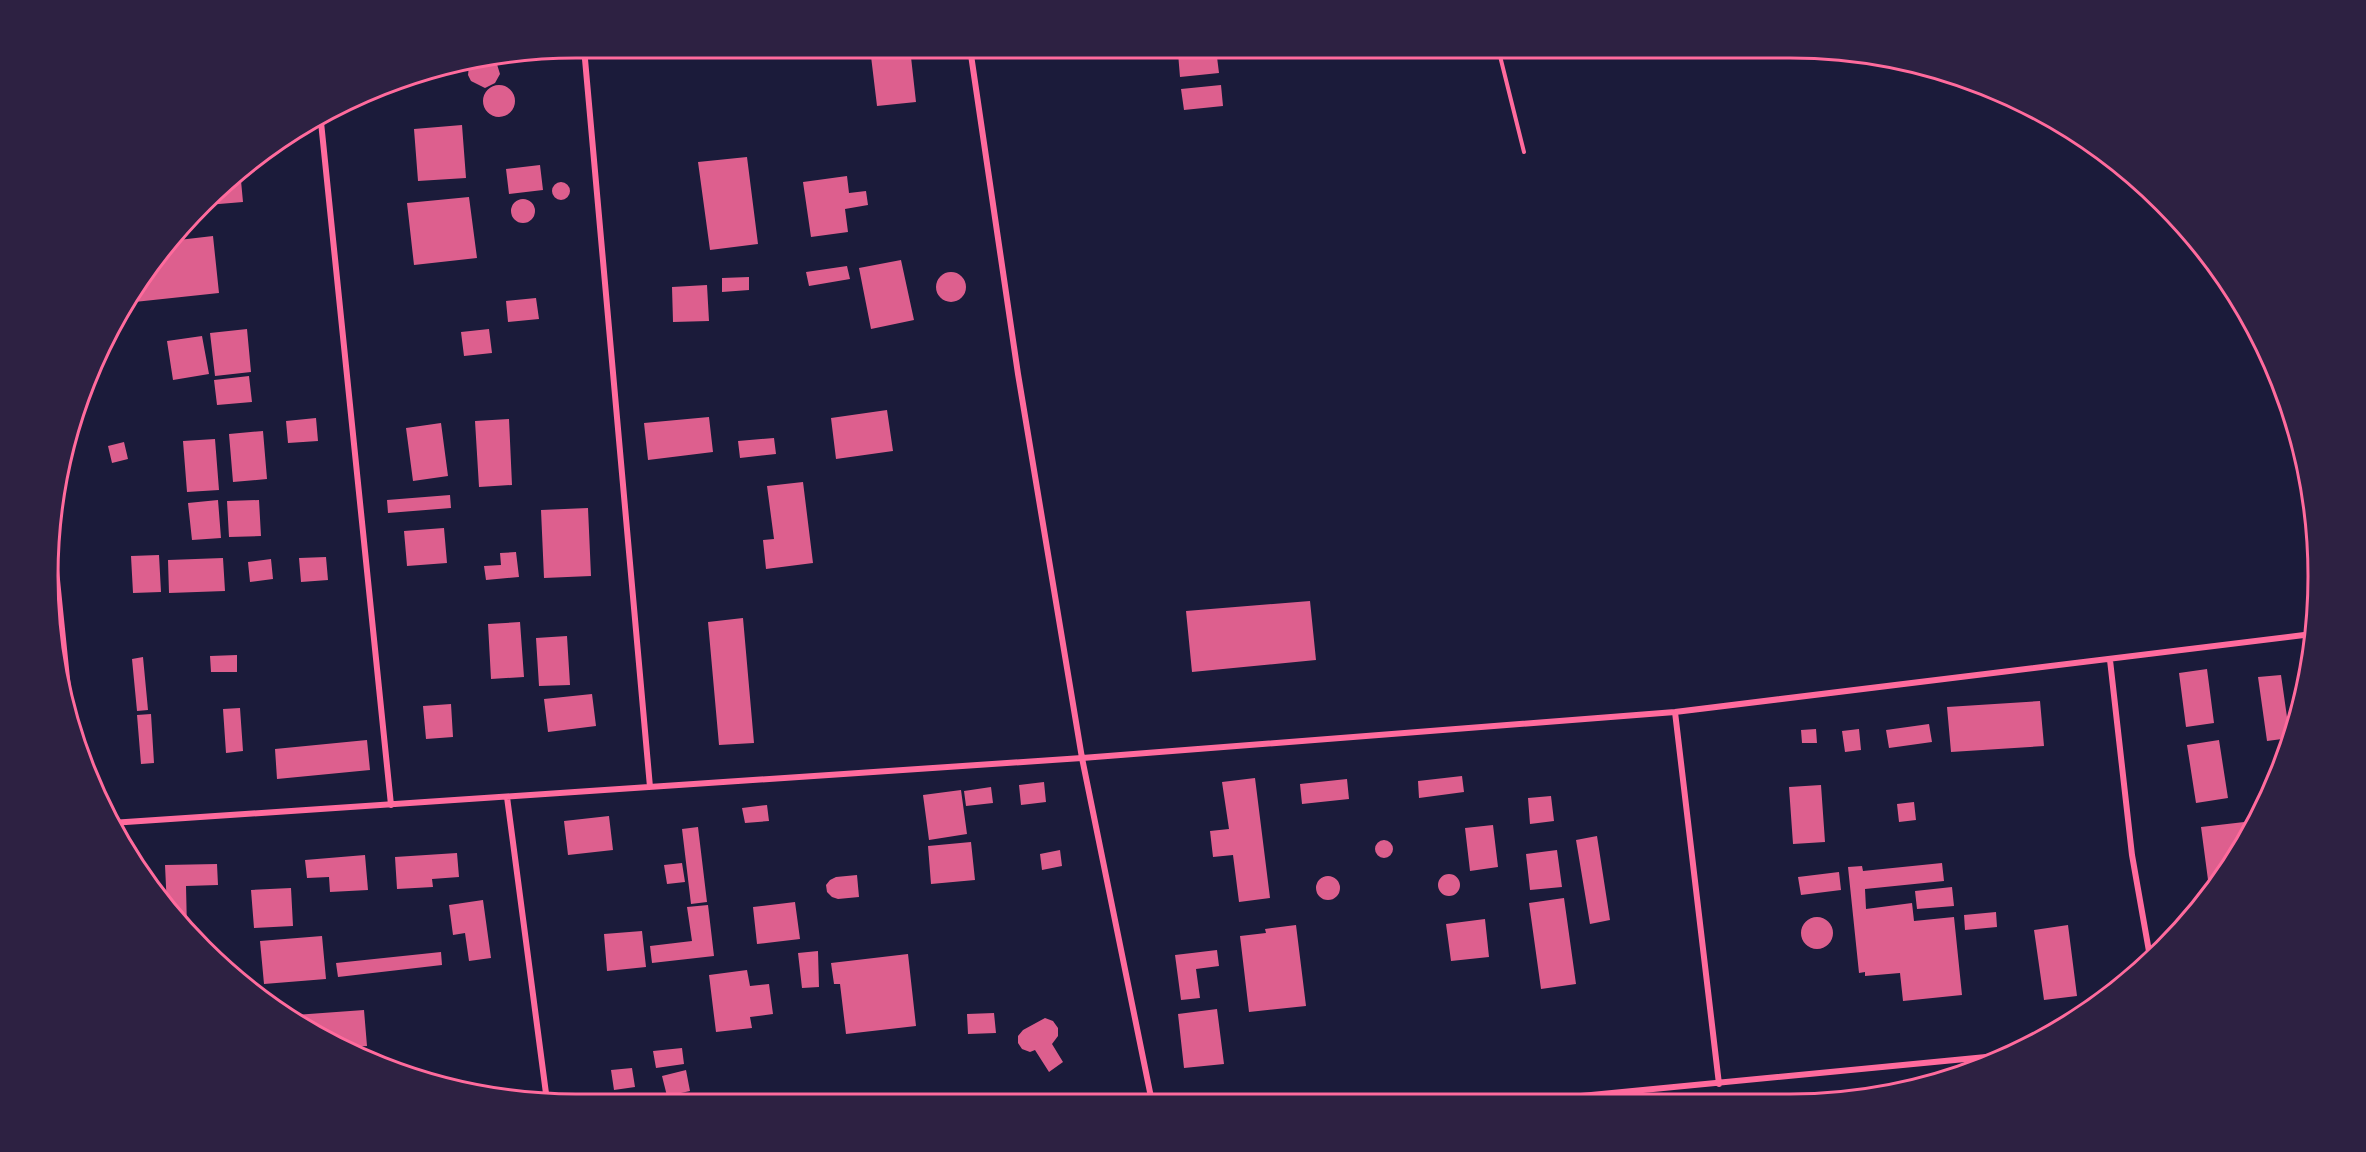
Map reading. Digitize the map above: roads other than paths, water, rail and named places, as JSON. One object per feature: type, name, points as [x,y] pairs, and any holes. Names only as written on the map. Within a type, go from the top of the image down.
[{"type":"street","points":[[585,58],[650,787]]},
{"type":"street","points":[[971,58],[1018,374],[1082,758],[1150,1094]]},
{"type":"street","points":[[321,126],[391,805]]},
{"type":"street","points":[[60,608],[65,654]]},
{"type":"street","points":[[121,822],[1082,758],[1675,712],[2304,635]]},
{"type":"street","points":[[2110,660],[2132,855],[2149,949]]},
{"type":"street","points":[[1675,712],[1719,1084]]},
{"type":"street","points":[[507,797],[546,1092]]},
{"type":"street","points":[[1607,1094],[1977,1058]]}]
